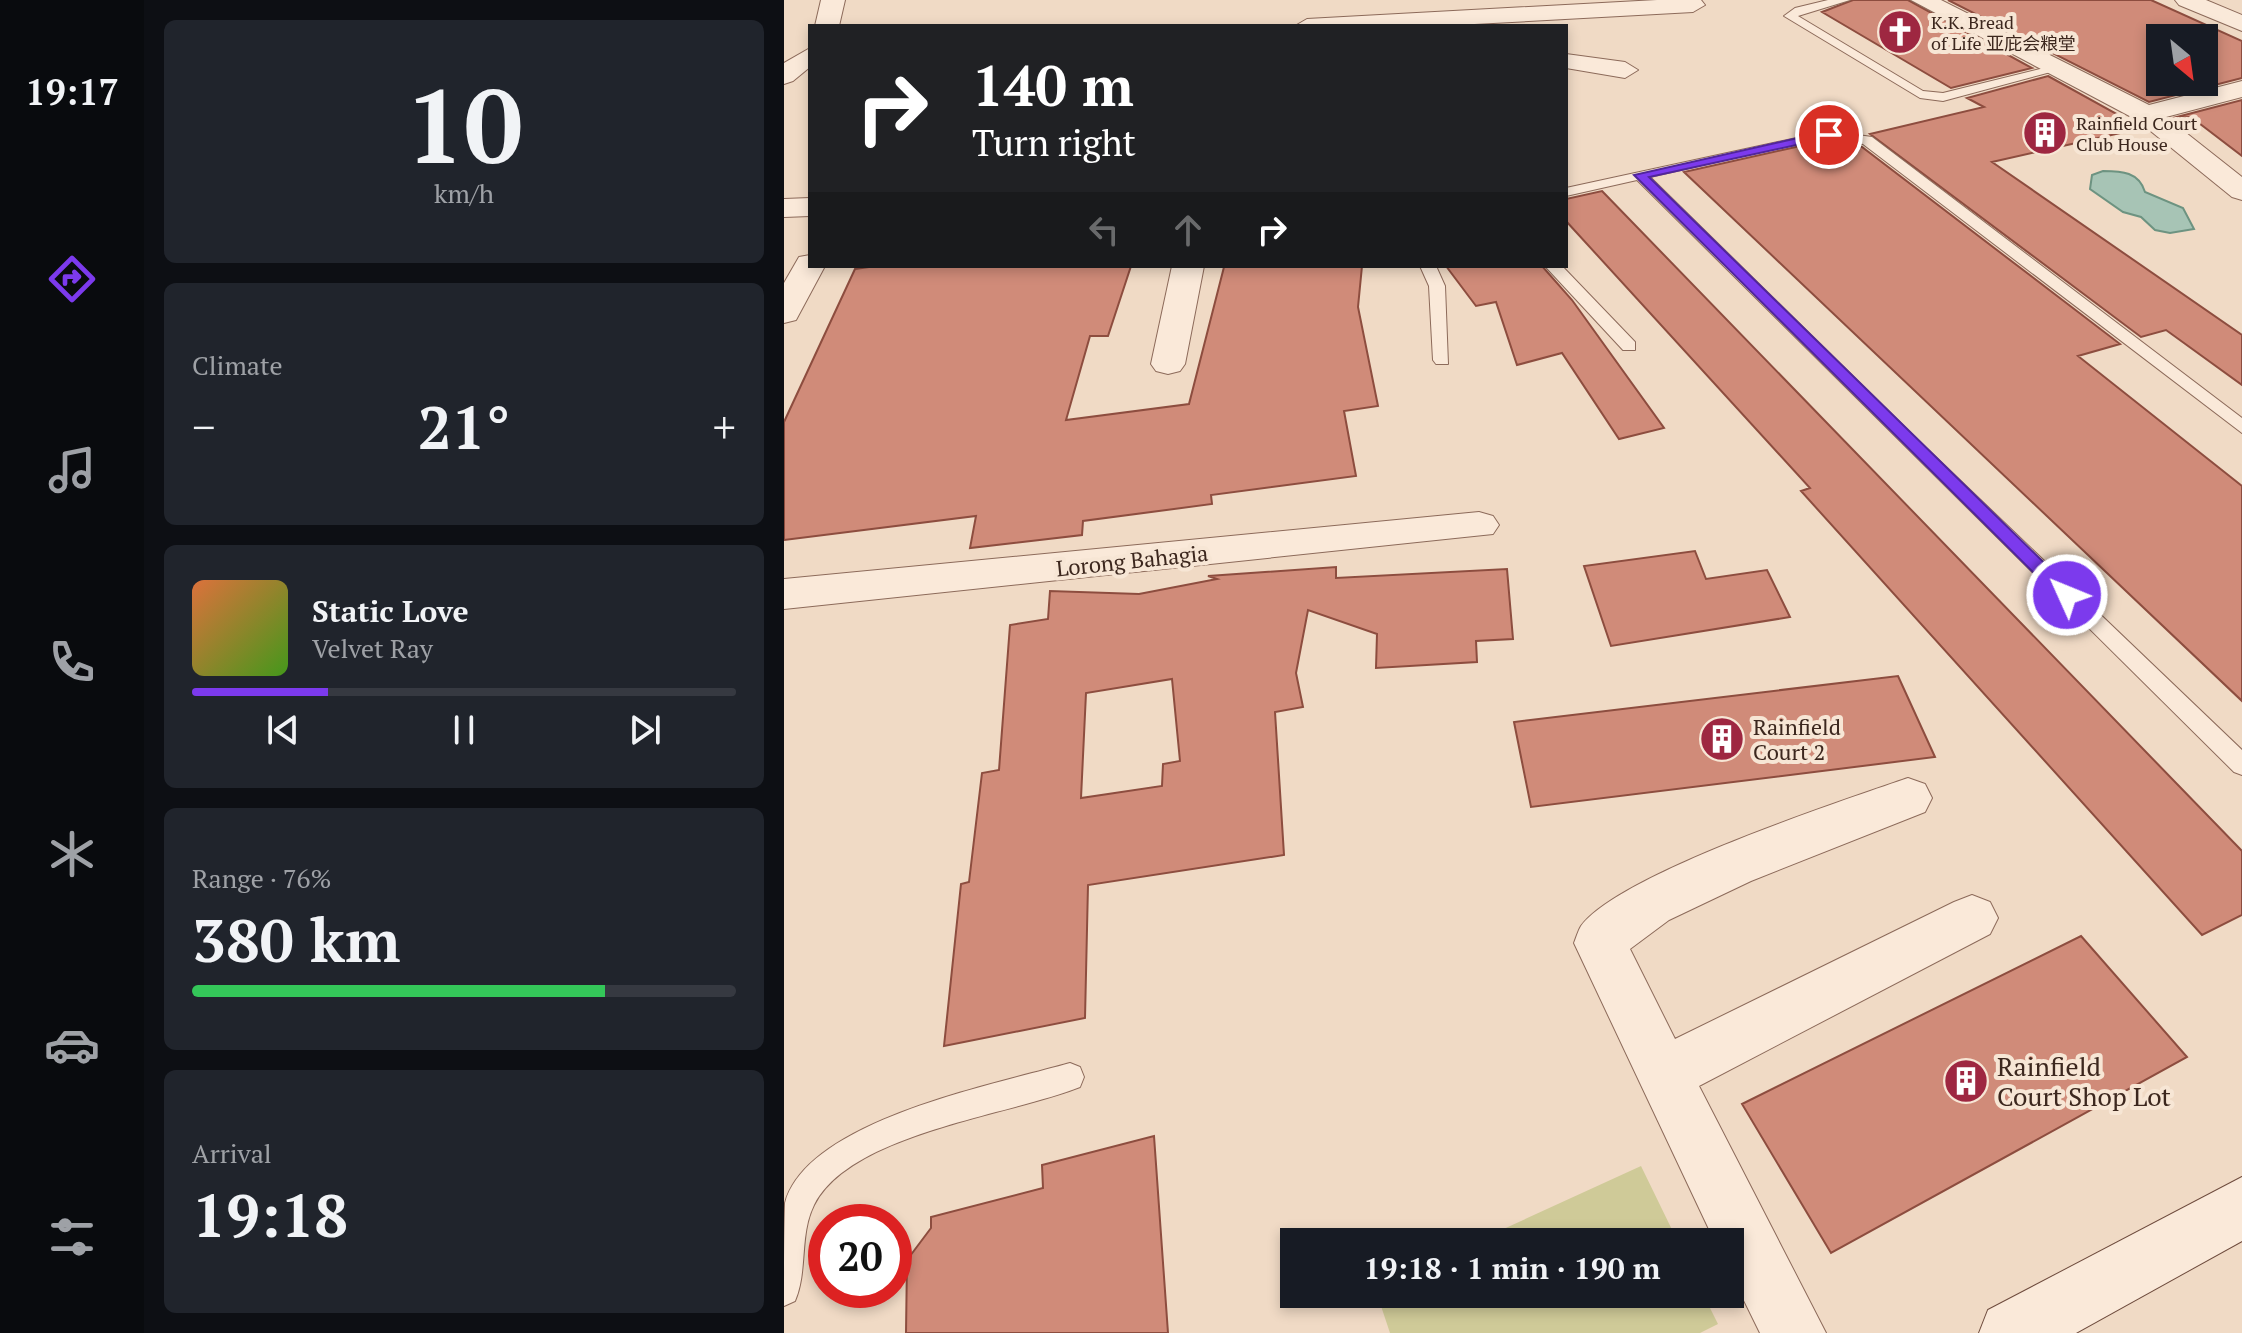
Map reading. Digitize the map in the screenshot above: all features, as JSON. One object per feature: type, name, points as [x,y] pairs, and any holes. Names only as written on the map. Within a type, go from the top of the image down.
[{"type":"street","points":[[827,24],[833,0]]},
{"type":"street","points":[[1923,0],[2146,114],[2242,191]]},
{"type":"street","points":[[2187,0],[2242,24]]},
{"type":"street","points":[[1344,24],[1693,5]]},
{"type":"street","points":[[784,76],[808,57]]},
{"type":"street","points":[[1568,61],[1625,70]]},
{"type":"street","points":[[2146,114],[2242,89]]},
{"type":"street","points":[[784,208],[808,207]]},
{"type":"street","points":[[784,313],[808,268]]},
{"type":"street","points":[[1168,364],[1188,268]]},
{"type":"street","name":"Lorong Bahagia","points":[[784,594],[1479,525]]},
{"type":"street","points":[[1794,1333],[1600,943],[1624,918],[1660,899],[1780,844],[1908,798]]},
{"type":"street","points":[[1663,1075],[1972,918]]},
{"type":"street","points":[[2011,1333],[2242,1208]]},
{"type":"lane","points":[[1844,0],[1799,10],[1790,16],[1920,94],[1943,97],[1960,94],[2056,69]]},
{"type":"lane","points":[[1568,192],[1804,138],[1829,135],[1867,140],[2242,427]]},
{"type":"lane","points":[[1640,175],[1902,436],[2242,765]]},
{"type":"lane","points":[[1429,268],[1437,286],[1442,360]]},
{"type":"lane","points":[[1555,268],[1629,346]]},
{"type":"lane","points":[[784,1290],[789,1245],[803,1193],[828,1162],[871,1137],[1070,1077]]},
{"type":"shaded area","points":[[2103,171],[2123,172],[2134,177],[2145,192],[2183,208],[2194,229],[2170,233],[2155,230],[2141,217],[2123,212],[2090,189],[2092,175]]},
{"type":"shaded area","points":[[1641,1166],[1671,1228],[1506,1228]]},
{"type":"shaded area","points":[[1382,1308],[1710,1308],[1718,1324],[1700,1333],[1390,1333]]},
{"type":"building","points":[[1853,0],[1908,0],[2032,68],[1951,88],[1822,12]]},
{"type":"building","points":[[1948,0],[2151,0],[2204,24],[2146,24],[2146,96],[2172,96],[2149,102]]},
{"type":"building","points":[[2218,30],[2242,41],[2242,78],[2218,84]]},
{"type":"building","points":[[2048,76],[2142,128],[1992,162],[2242,335],[2242,385],[2166,330],[2141,337],[1870,134],[1984,107],[1967,98]]},
{"type":"building","points":[[2242,100],[2242,156],[2191,117],[2173,118]]},
{"type":"building","points":[[1831,142],[1862,147],[2120,344],[2078,356],[2242,486],[2242,701],[1684,172]]},
{"type":"building","points":[[1602,191],[2242,851],[2242,915],[2202,935],[1801,491],[1810,488],[1568,223],[1568,199]]},
{"type":"building","points":[[1130,268],[1108,336],[1090,336],[1066,420],[1189,404],[1224,268],[1362,268],[1358,307],[1378,406],[1344,411],[1356,476],[1211,495],[1212,504],[1083,521],[1082,535],[970,548],[976,516],[784,540],[784,422],[855,269]]},
{"type":"building","points":[[1448,268],[1544,268],[1572,300],[1664,428],[1619,439],[1562,353],[1517,365],[1496,302],[1476,306]]},
{"type":"building","points":[[1695,551],[1706,579],[1767,570],[1790,617],[1611,646],[1584,566]]},
{"type":"building","points":[[1336,567],[1336,578],[1507,569],[1513,639],[1476,641],[1477,662],[1376,668],[1377,634],[1308,610],[1296,673],[1303,707],[1275,712],[1284,855],[1088,885],[1085,1018],[944,1046],[961,884],[969,882],[982,773],[999,770],[1010,625],[1048,619],[1050,591],[1139,594],[1217,579],[1208,576]],"holes":[[[1172,679],[1180,761],[1163,764],[1162,786],[1081,798],[1086,693]]]},
{"type":"building","name":"Rainfield Court 2","points":[[1898,676],[1935,757],[1531,807],[1514,722]]},
{"type":"building","name":"Rainfield Court Shop Lot","points":[[2081,936],[2187,1057],[1831,1253],[1742,1104]]},
{"type":"building","points":[[1154,1136],[1168,1333],[906,1333],[906,1308],[912,1308],[912,1253],[931,1228],[931,1217],[1043,1188],[1042,1165]]},
{"type":"place","name":"K.K. Bread of Life 亚庇会粮堂","points":[[1900,32]]},
{"type":"place","name":"Rainfield Court Club House","points":[[2045,133]]},
{"type":"place","name":"Rainfield Court 2","points":[[1722,739]]},
{"type":"place","name":"Rainfield Court Shop Lot","points":[[1966,1081]]},
{"type":"route","points":[[1829,135],[1640,175],[2067,595]]}]
